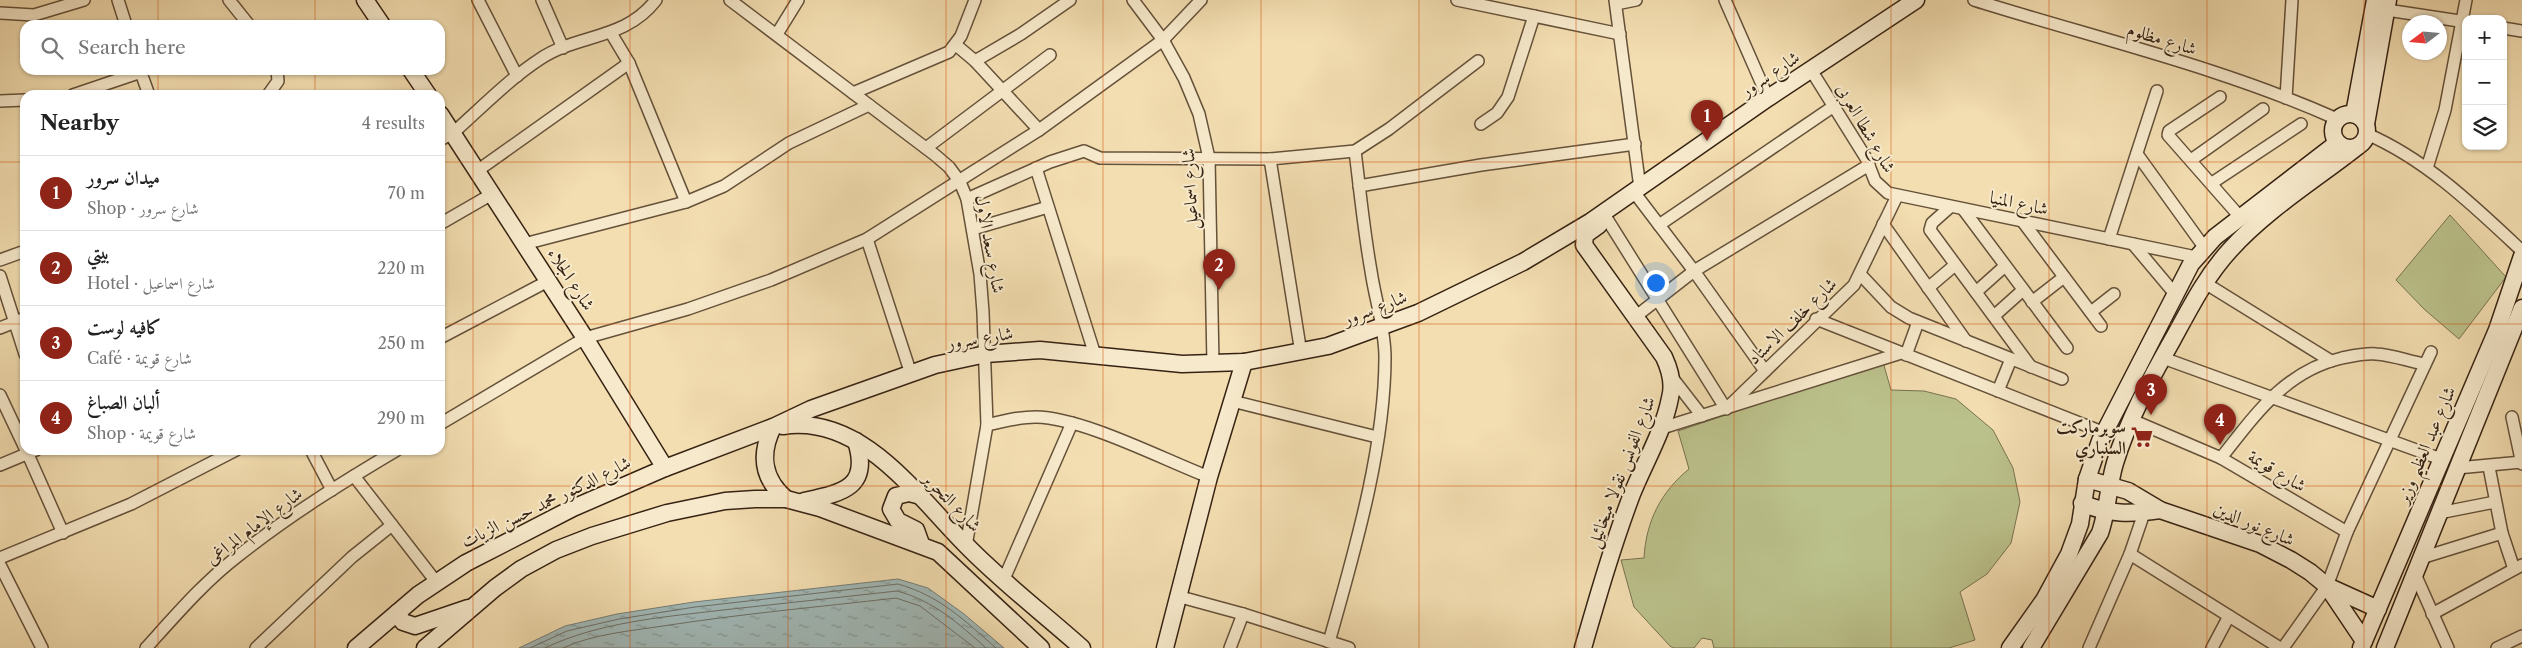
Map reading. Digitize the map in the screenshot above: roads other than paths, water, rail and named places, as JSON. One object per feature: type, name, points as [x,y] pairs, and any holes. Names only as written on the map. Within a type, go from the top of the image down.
[{"type":"street","points":[[0,13],[34,15],[84,0]]},
{"type":"street","points":[[118,0],[124,20]]},
{"type":"street","points":[[228,0],[245,20]]},
{"type":"street","points":[[365,0],[379,20]]},
{"type":"street","points":[[478,0],[517,76]]},
{"type":"street","points":[[542,0],[563,48]]},
{"type":"street","points":[[446,137],[517,76],[541,58],[563,48],[611,34],[646,13],[656,0]]},
{"type":"street","name":"شارع سعد الاول","points":[[730,0],[926,148],[949,167],[960,182],[973,229],[980,274],[986,354],[987,426],[966,546]]},
{"type":"street","points":[[777,34],[798,0]]},
{"type":"street","points":[[853,94],[940,58],[956,45],[974,0]]},
{"type":"street","points":[[975,60],[1021,34],[1070,0]]},
{"type":"street","name":"شارع اسماعيل","points":[[1133,0],[1163,40],[1184,78],[1199,114],[1209,158],[1213,364]]},
{"type":"street","points":[[445,421],[585,338],[688,309],[770,280],[867,239],[960,182],[1039,130],[1163,40],[1201,0]]},
{"type":"street","points":[[1457,0],[1620,34]]},
{"type":"street","points":[[1636,0],[1616,2],[1635,144],[1632,194],[1659,225],[1694,271],[1765,371]]},
{"type":"street","points":[[1725,0],[1768,98]]},
{"type":"street","name":"شارع سرور","points":[[774,428],[811,409],[935,365],[986,354],[1040,350],[1138,361],[1213,364],[1244,362],[1301,353],[1355,338],[1488,280],[1597,223],[1632,194],[1768,98],[1916,0]]},
{"type":"street","name":"شارع مظلوم","points":[[1974,0],[2169,59],[2286,98],[2337,120]]},
{"type":"street","points":[[2286,98],[2292,0]]},
{"type":"street","points":[[2465,15],[2466,0]]},
{"type":"street","points":[[2031,648],[2100,534],[2115,464],[2132,420],[2163,358],[2204,284],[2215,268],[2248,231],[2362,144],[2363,124],[2383,3],[2462,21]]},
{"type":"street","points":[[1481,124],[1497,114],[1508,98],[1534,16]]},
{"type":"street","points":[[2507,29],[2522,31]]},
{"type":"street","points":[[2427,168],[2445,110],[2462,30]]},
{"type":"street","points":[[611,34],[629,63],[686,202]]},
{"type":"street","points":[[956,45],[975,60],[1039,130]]},
{"type":"street","points":[[926,148],[1050,55]]},
{"type":"street","points":[[966,199],[1036,168],[1084,151],[1100,158],[1270,159],[1354,151],[1389,129],[1478,61]]},
{"type":"street","points":[[477,171],[629,63]]},
{"type":"street","name":"شارع شطا العربى","points":[[1811,70],[1869,165],[1875,181],[1888,193],[1897,196]]},
{"type":"street","points":[[87,90],[130,75]]},
{"type":"street","points":[[142,75],[147,90]]},
{"type":"street","points":[[272,90],[278,81],[277,75]]},
{"type":"street","points":[[414,75],[425,90]]},
{"type":"street","points":[[2109,239],[2157,91]]},
{"type":"street","points":[[2220,97],[2168,133],[2241,218]]},
{"type":"street","points":[[0,102],[20,100]]},
{"type":"street","points":[[524,244],[686,202],[724,186],[789,143],[869,105]]},
{"type":"street","points":[[1659,225],[1834,106]]},
{"type":"street","points":[[2191,160],[2263,110]]},
{"type":"street","points":[[2357,147],[2347,148],[2337,143],[2333,131],[2337,120],[2343,115],[2363,124],[2427,168],[2479,211],[2521,261]]},
{"type":"street","points":[[2212,184],[2301,124]]},
{"type":"street","name":"شارع الجلاء","points":[[446,137],[477,171],[585,338],[664,468]]},
{"type":"street","points":[[2010,648],[2044,600],[2069,554],[2080,524],[2087,479],[2105,433],[2175,294],[2200,252],[2337,143]]},
{"type":"street","points":[[1359,186],[1481,165],[1635,144]]},
{"type":"street","points":[[1324,643],[1357,542],[1377,437],[1384,375],[1384,340],[1370,270],[1354,151]]},
{"type":"street","points":[[2136,154],[2200,252],[2205,264],[2215,268]]},
{"type":"street","points":[[1270,159],[1301,353]]},
{"type":"street","points":[[1635,317],[1694,271],[1869,165]]},
{"type":"street","points":[[1036,168],[1095,355]]},
{"type":"street","points":[[445,221],[492,194]]},
{"type":"street","name":"شارع المنيا","points":[[1897,196],[2134,244],[2200,252]]},
{"type":"street","name":"شارع خلف الاستاد","points":[[1726,409],[1816,319],[1844,297],[1860,274],[1897,196]]},
{"type":"street","points":[[973,229],[1048,207]]},
{"type":"street","points":[[1950,207],[1932,223],[1930,230],[2031,367]]},
{"type":"street","points":[[1963,209],[2067,348]]},
{"type":"street","points":[[2023,222],[2101,326]]},
{"type":"street","points":[[1597,223],[1658,298],[1726,409]]},
{"type":"street","name":"شارع الفونس نقولا ميخائيل","points":[[1583,648],[1605,571],[1670,398],[1671,376],[1664,357],[1584,245],[1585,235],[1597,223]]},
{"type":"street","points":[[1883,224],[1966,341]]},
{"type":"street","points":[[867,239],[911,374]]},
{"type":"street","points":[[2134,244],[2175,294]]},
{"type":"street","points":[[0,260],[20,253]]},
{"type":"street","name":"شارع عبد العظيم وزير","points":[[2363,644],[2497,330],[2516,298],[2521,261]]},
{"type":"street","points":[[1928,288],[1955,265]]},
{"type":"street","points":[[1976,292],[2005,266]]},
{"type":"street","points":[[1860,274],[1891,307],[1918,322],[2062,378]]},
{"type":"street","points":[[0,276],[20,321],[0,328]]},
{"type":"street","points":[[2032,302],[2064,277]]},
{"type":"street","points":[[2184,277],[2195,278],[2330,361]]},
{"type":"street","points":[[445,335],[548,281]]},
{"type":"street","points":[[1994,316],[2023,290]]},
{"type":"street","points":[[2091,312],[2114,294]]},
{"type":"street","points":[[2385,648],[2522,308]]},
{"type":"street","points":[[1816,319],[2105,433]]},
{"type":"street","points":[[1659,429],[1903,354],[1918,322]]},
{"type":"street","points":[[2130,554],[2281,648],[2327,586],[2347,532],[2431,352]]},
{"type":"street","points":[[2221,458],[2272,396],[2298,376],[2330,361],[2375,354],[2424,364]]},
{"type":"street","points":[[2163,358],[2272,396],[2441,459]]},
{"type":"street","points":[[1998,391],[2011,359]]},
{"type":"street","points":[[1165,648],[1209,477],[1244,362]]},
{"type":"street","points":[[1671,376],[1702,416]]},
{"type":"street","points":[[0,395],[20,434]]},
{"type":"street","points":[[1232,401],[1377,437]]},
{"type":"street","points":[[987,426],[1016,418],[1037,417],[1072,424],[1209,477]]},
{"type":"street","points":[[2458,468],[2522,463],[2512,417]]},
{"type":"street","name":"شارع قويمة","points":[[2132,420],[2221,458],[2347,532]]},
{"type":"street","points":[[1004,579],[1072,424]]},
{"type":"street","name":"شارع التحرير","points":[[774,428],[808,425],[825,428],[856,441],[921,496],[966,546],[1082,648]]},
{"type":"street","points":[[774,428],[767,439],[765,466],[776,490],[793,501],[921,544],[938,552],[1041,648]]},
{"type":"street","name":"شارع الدكتور محمد حسن الزيات","points":[[356,648],[397,612],[436,583],[466,564],[531,529],[582,503],[664,468],[774,428]]},
{"type":"street","points":[[424,648],[470,608],[521,570],[556,550],[592,536],[695,506],[732,501],[793,501],[834,495],[850,487],[856,480],[861,464],[856,441]]},
{"type":"street","points":[[0,464],[20,455]]},
{"type":"street","points":[[31,455],[63,533]]},
{"type":"street","points":[[0,558],[131,504],[226,455]]},
{"type":"street","points":[[314,455],[332,490]]},
{"type":"street","name":"شارع الإمام المراغى","points":[[146,648],[183,608],[233,560],[332,490],[389,455]]},
{"type":"street","points":[[2432,614],[2518,567],[2502,533],[2489,467]]},
{"type":"street","points":[[354,476],[436,583]]},
{"type":"street","name":"شارع نور الدين","points":[[2087,479],[2110,485],[2144,500],[2152,511]]},
{"type":"street","points":[[921,496],[902,493],[896,496],[891,509],[898,521],[916,530],[921,544]]},
{"type":"street","points":[[2439,513],[2495,502]]},
{"type":"street","name":"شارع نور الدين","points":[[2082,503],[2106,512],[2125,514],[2152,511],[2260,544],[2310,572],[2327,586],[2378,609]]},
{"type":"street","points":[[2093,646],[2130,554],[2152,511]]},
{"type":"street","points":[[256,648],[352,557],[392,525]]},
{"type":"street","points":[[2421,558],[2502,533]]},
{"type":"street","points":[[0,565],[42,648]]},
{"type":"street","points":[[2415,574],[2448,648]]},
{"type":"street","name":"شارع نور الدين","points":[[2327,586],[2363,644]]},
{"type":"street","points":[[1177,596],[1243,614],[1324,643],[1348,648]]},
{"type":"street","points":[[397,612],[403,622],[415,626],[448,613],[470,608]]},
{"type":"street","points":[[1230,648],[1243,614]]},
{"type":"street","points":[[2212,648],[2229,616]]},
{"type":"street","points":[[2497,648],[2522,636]]},
{"type":"water","points":[[898,579],[928,588],[964,614],[1004,648],[519,648],[565,626],[617,614],[694,602]]},
{"type":"place","name":"ميدان سرور","points":[[1707,141]]},
{"type":"place","name":"بيتي","points":[[1219,290]]},
{"type":"place","name":"كافيه لوست","points":[[2151,415]]},
{"type":"place","name":"سوبرماركت السنباري","points":[[2142,437]]},
{"type":"place","name":"ألبان الصباغ","points":[[2220,445]]}]
